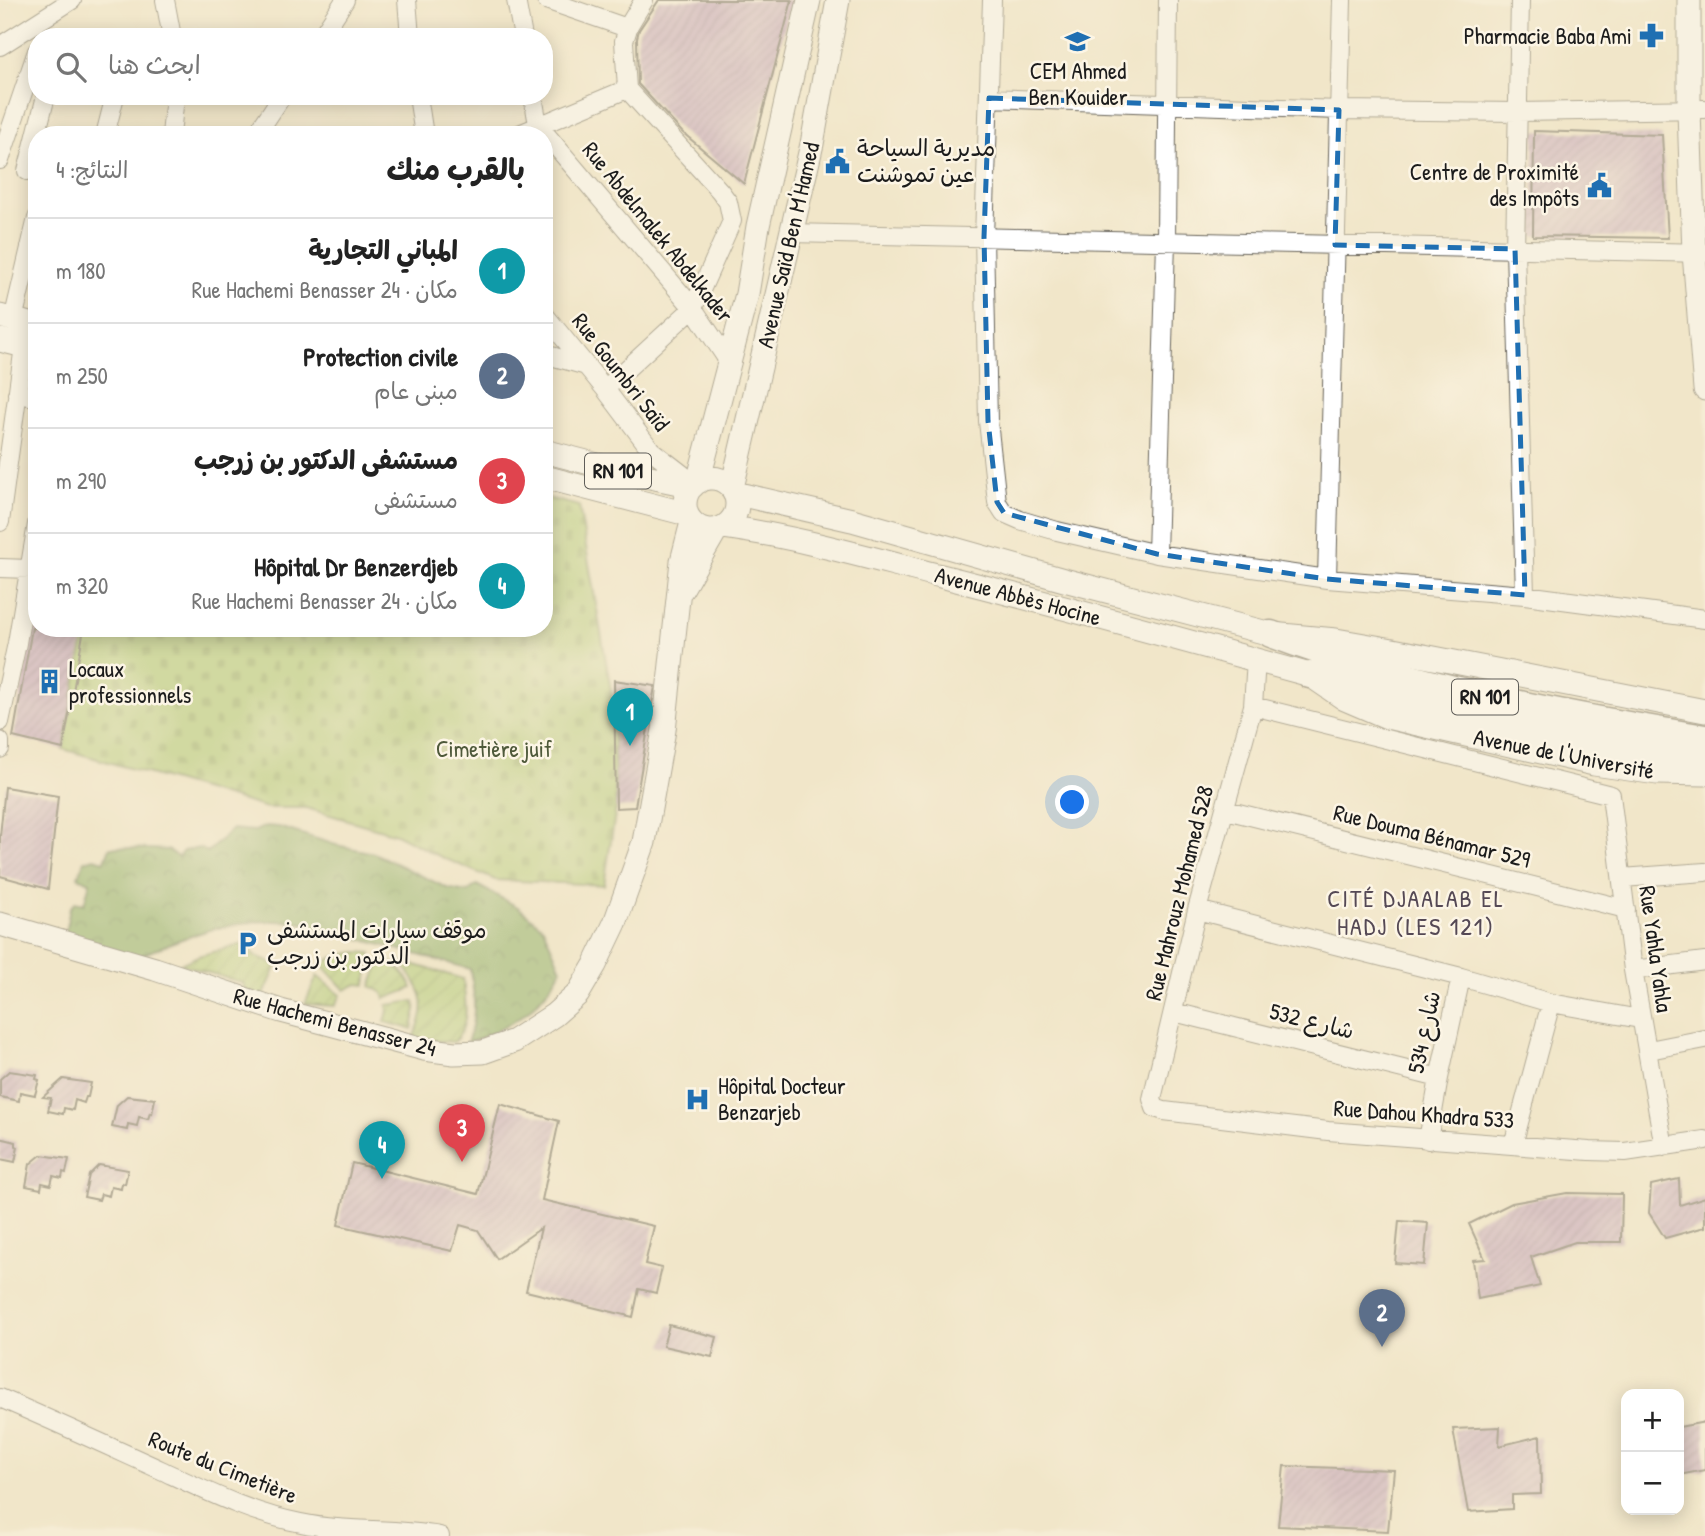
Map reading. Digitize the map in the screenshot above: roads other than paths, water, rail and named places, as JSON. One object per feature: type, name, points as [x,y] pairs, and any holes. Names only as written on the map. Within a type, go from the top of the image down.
[{"type":"highway","name":"RN 101","points":[[1271,634],[1339,660],[1506,702],[1602,722],[1705,738]]},
{"type":"highway","name":"RN 101","points":[[1310,675],[1566,739],[1634,751],[1705,759]]},
{"type":"main road","name":"Avenue Saïd Ben M'Hamed","points":[[695,484],[747,294],[758,226],[797,60],[808,0]]},
{"type":"main road","name":"Avenue Saïd Ben M'Hamed","points":[[733,491],[812,144],[838,0]]},
{"type":"main road","points":[[1689,0],[1697,110],[1705,389]]},
{"type":"main road","points":[[6,318],[28,324]]},
{"type":"main road","points":[[0,340],[28,347]]},
{"type":"main road","name":"RN 101","points":[[553,453],[617,470],[695,484]]},
{"type":"main road","points":[[680,591],[720,529],[730,522],[737,508],[733,491],[716,479],[695,484],[686,499],[690,518],[707,530],[720,529]]},
{"type":"main road","name":"RN 101","points":[[553,480],[690,518]]},
{"type":"main road","name":"Avenue Abbès Hocine","points":[[733,491],[852,520],[1064,580],[1271,634]]},
{"type":"main road","name":"Rue Hachemi Benasser 24","points":[[0,924],[155,969],[281,1011],[424,1049],[454,1053],[482,1052],[514,1041],[554,1015],[578,994],[615,923],[644,842],[664,730],[682,561],[690,518]]},
{"type":"main road","name":"Avenue Abbès Hocine","points":[[720,529],[776,534],[1065,607],[1310,675]]},
{"type":"main road","points":[[1271,634],[1336,640],[1393,650],[1705,711]]},
{"type":"main road","name":"Avenue de l'Université","points":[[1310,675],[1345,699],[1387,717],[1594,764],[1657,773],[1705,774]]},
{"type":"street","points":[[0,46],[72,0]]},
{"type":"street","points":[[165,0],[170,28]]},
{"type":"street","points":[[327,28],[345,0]]},
{"type":"street","points":[[407,0],[409,28]]},
{"type":"street","points":[[516,0],[521,28]]},
{"type":"street","points":[[546,0],[627,28]]},
{"type":"street","points":[[605,389],[693,308],[732,221],[728,202],[720,191],[627,89],[624,41],[627,28],[644,0]]},
{"type":"street","points":[[992,0],[984,237],[988,421],[997,502],[1004,513],[1057,531],[1157,554],[1326,579],[1525,595],[1705,619]]},
{"type":"street","points":[[1157,554],[1166,241],[1168,0]]},
{"type":"street","points":[[1326,579],[1342,0]]},
{"type":"street","points":[[1520,0],[1516,249],[1525,595]]},
{"type":"street","points":[[45,28],[50,13]]},
{"type":"street","points":[[28,78],[0,162],[28,171]]},
{"type":"street","points":[[535,105],[538,125],[627,89]]},
{"type":"street","points":[[989,98],[1339,110],[1697,110]]},
{"type":"street","points":[[40,126],[44,105]]},
{"type":"street","points":[[107,126],[113,105]]},
{"type":"street","points":[[172,126],[174,105]]},
{"type":"street","points":[[262,126],[276,105]]},
{"type":"street","points":[[419,105],[423,126]]},
{"type":"street","name":"Rue Abdelmalek Abdelkader","points":[[553,143],[693,308],[729,362]]},
{"type":"street","points":[[732,221],[758,226]]},
{"type":"street","points":[[790,233],[1700,253]]},
{"type":"street","points":[[6,318],[28,247]]},
{"type":"street","name":"Rue Goumbri Saïd","points":[[553,325],[651,450],[695,484]]},
{"type":"street","points":[[0,522],[5,433],[28,355]]},
{"type":"street","points":[[553,357],[587,366]]},
{"type":"street","points":[[17,394],[28,396]]},
{"type":"street","points":[[0,568],[28,569]]},
{"type":"street","points":[[0,722],[28,579]]},
{"type":"street","name":"Rue Mahrouz Mohamed 528","points":[[1153,1093],[1197,910],[1226,810],[1253,700],[1256,660]]},
{"type":"street","name":"Rue Yahla Yahla","points":[[1253,700],[1611,795],[1640,1019],[1648,1050],[1664,1147]]},
{"type":"street","points":[[0,741],[0,749]]},
{"type":"street","name":"Rue Douma Bénamar 529","points":[[1226,810],[1626,909]]},
{"type":"street","points":[[1622,877],[1705,872]]},
{"type":"street","points":[[1197,910],[1461,977],[1551,1003],[1640,1019]]},
{"type":"street","points":[[1633,970],[1705,961]]},
{"type":"street","name":"534 شارع","points":[[1428,1140],[1461,977]]},
{"type":"street","points":[[1513,1145],[1551,1003]]},
{"type":"street","name":"532 شارع","points":[[1174,1012],[1439,1078]]},
{"type":"street","points":[[1648,1050],[1705,1039]]},
{"type":"street","name":"Rue Dahou Khadra 533","points":[[1153,1093],[1152,1103],[1155,1108],[1164,1111],[1428,1140],[1601,1151],[1664,1147],[1705,1140]]},
{"type":"street","name":"Route du Cimetière","points":[[0,1398],[209,1492],[261,1512],[300,1523],[346,1530],[418,1532],[440,1536]]},
{"type":"place","name":"Pharmacie Baba Ami","points":[[1652,36]]},
{"type":"place","name":"CEM Ahmed Ben Kouider","points":[[1078,41]]},
{"type":"place","name":"مديرية السياحة عين تموشنت","points":[[837,161]]},
{"type":"place","name":"Centre de Proximité des Impôts","points":[[1599,185]]},
{"type":"place","name":"Locaux professionnels","points":[[49,682]]},
{"type":"place","name":"المباني التجارية","points":[[630,746]]},
{"type":"place","name":"موقف سيارات المستشفى الدكتور بن زرجب","points":[[247,943]]},
{"type":"place","name":"Hôpital Docteur Benzarjeb","points":[[698,1099]]},
{"type":"place","name":"مستشفى الدكتور بن زرجب","points":[[462,1162]]},
{"type":"place","name":"Hôpital Dr Benzerdjeb","points":[[382,1179]]},
{"type":"place","name":"Protection civile","points":[[1382,1347]]},
{"type":"district","name":"CITÉ DJAALAB EL HADJ (LES 121)","points":[[1416,913]]},
{"type":"park label","name":"Cimetière juif","points":[[494,749]]}]
